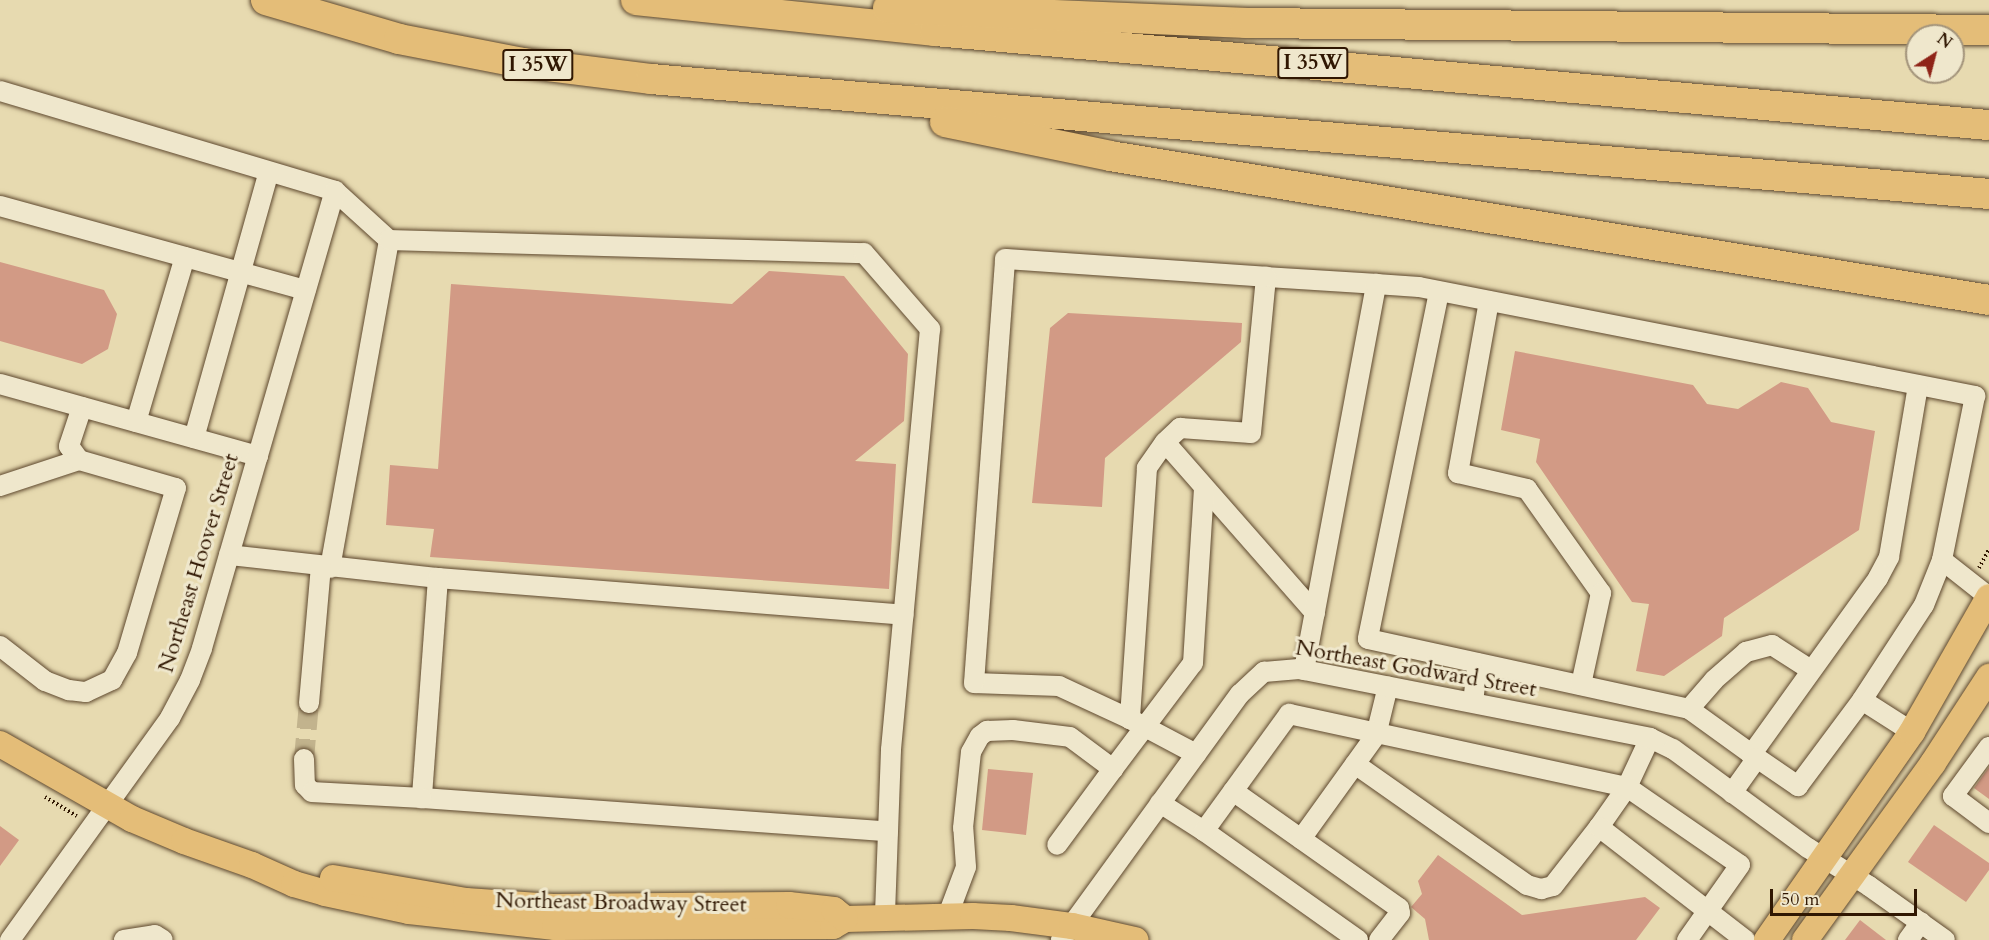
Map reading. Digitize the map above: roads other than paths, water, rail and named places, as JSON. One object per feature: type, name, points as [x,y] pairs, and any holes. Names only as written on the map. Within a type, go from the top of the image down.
[{"type":"highway","name":"I 35W","points":[[266,0],[399,39],[523,63],[816,95],[1989,194]]},
{"type":"highway","name":"I 35W","points":[[636,0],[935,31],[1989,125]]},
{"type":"highway","points":[[733,0],[1245,23],[1989,30]]},
{"type":"highway","points":[[816,95],[1110,156],[1989,300]]},
{"type":"main road","points":[[1767,940],[1912,732],[1989,597]]},
{"type":"main road","points":[[1806,940],[1933,763],[1989,677]]},
{"type":"main road","name":"Northeast Broadway Street","points":[[0,744],[107,806],[184,841],[252,865],[294,884],[409,911],[555,927],[833,926],[845,919],[948,915],[1011,918],[1066,933],[1135,940]]},
{"type":"street","points":[[0,92],[335,191],[389,240],[864,253],[930,329],[891,750],[885,917]]},
{"type":"street","points":[[194,438],[269,172]]},
{"type":"street","name":"Northeast Hoover Street","points":[[10,940],[107,806],[181,698],[202,648],[335,191]]},
{"type":"street","points":[[0,206],[306,290]]},
{"type":"street","points":[[309,703],[325,567],[389,240]]},
{"type":"street","points":[[136,422],[185,256]]},
{"type":"street","points":[[1196,754],[1059,686],[974,683],[1005,259],[1376,284],[1439,292],[1975,396],[1942,560],[1924,605],[1862,700],[1798,786],[1689,709],[1368,639],[1439,292]]},
{"type":"street","points":[[1137,723],[1147,468],[1165,442],[1180,428],[1251,433],[1266,277]]},
{"type":"street","points":[[1304,670],[1376,284]]},
{"type":"street","points":[[1489,301],[1458,473],[1527,489],[1601,592],[1581,685]]},
{"type":"street","points":[[0,384],[258,456]]},
{"type":"street","points":[[1732,793],[1812,670],[1878,578],[1889,556],[1918,385]]},
{"type":"street","points":[[79,460],[69,446],[82,406]]},
{"type":"street","points":[[1165,442],[1315,613]]},
{"type":"street","points":[[0,486],[79,460],[176,488],[128,653],[112,680],[86,692],[69,690],[45,681],[0,646]]},
{"type":"street","points":[[1057,844],[1113,769],[1137,723],[1192,663],[1204,488]]},
{"type":"street","points":[[229,555],[438,578],[904,615]]},
{"type":"street","points":[[1942,560],[1989,597]]},
{"type":"street","points":[[422,798],[438,578]]},
{"type":"street","points":[[1689,709],[1714,680],[1746,652],[1772,645],[1812,670]]},
{"type":"street","points":[[1473,702],[1478,663]]},
{"type":"street","name":"Northeast Godward Street","points":[[1066,933],[1160,802],[1253,681],[1264,672],[1279,669],[1304,670],[1650,738],[1673,749],[1825,859],[1945,940]]},
{"type":"street","points":[[1301,839],[1376,735],[1388,686]]},
{"type":"street","points":[[1862,700],[1912,732]]},
{"type":"street","points":[[1204,831],[1289,714],[1376,735],[1627,787],[1740,865],[1687,940]]},
{"type":"street","points":[[948,915],[966,867],[963,828],[970,763],[974,744],[980,736],[995,729],[1060,734],[1075,740],[1113,769]]},
{"type":"street","points":[[1355,764],[1527,885],[1541,889],[1553,886],[1599,826],[1627,787],[1650,738]]},
{"type":"street","points":[[1989,747],[1953,796],[1989,823]]},
{"type":"street","points":[[304,759],[305,785],[312,792],[888,831]]},
{"type":"street","points":[[1233,792],[1399,908],[1400,913],[1379,940]]},
{"type":"street","points":[[1160,802],[1358,940]]},
{"type":"street","points":[[1599,826],[1745,940]]},
{"type":"street","points":[[1908,940],[1921,922]]},
{"type":"street","points":[[124,940],[155,935],[163,940]]},
{"type":"tunnel","points":[[304,759],[309,703]]}]
